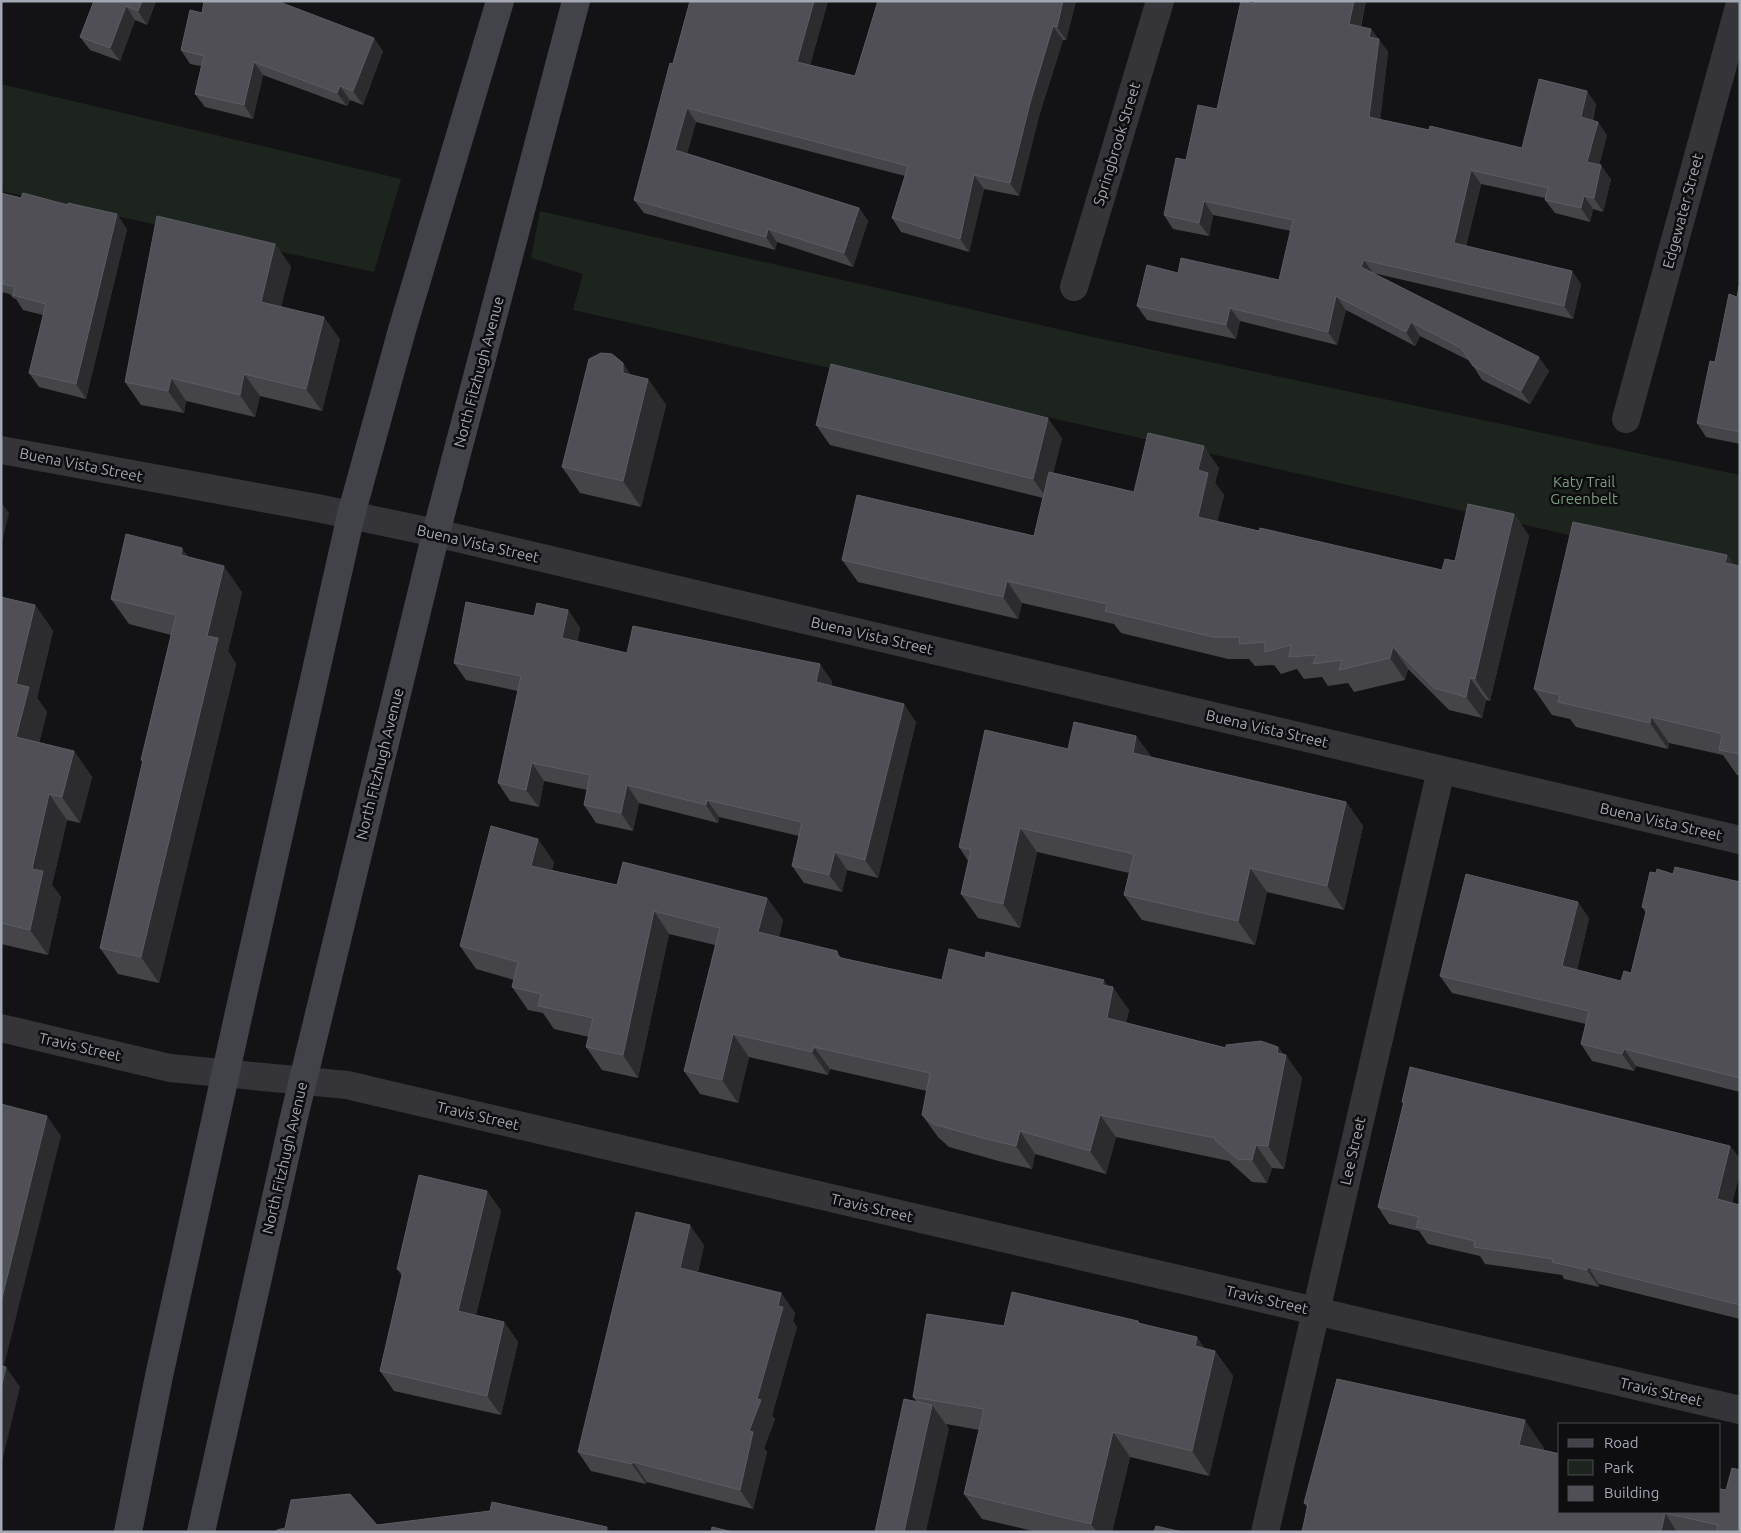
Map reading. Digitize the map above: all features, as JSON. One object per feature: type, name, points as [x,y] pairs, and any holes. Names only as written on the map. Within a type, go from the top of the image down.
[{"type":"main road","points":[[128,1532],[226,1074],[351,515],[402,330],[500,1]]},
{"type":"main road","name":"North Fitzhugh Avenue","points":[[201,1532],[303,1081],[436,533],[576,1]]},
{"type":"street","name":"Springbrook Street","points":[[1074,287],[1160,1]]},
{"type":"street","name":"Edgewater Street","points":[[1626,419],[1740,3]]},
{"type":"street","name":"Buena Vista Street","points":[[1,450],[351,515],[436,533],[1740,840]]},
{"type":"street","name":"Lee Street","points":[[1265,1532],[1441,770]]},
{"type":"street","name":"Travis Street","points":[[1,1028],[170,1068],[356,1087],[1740,1410]]},
{"type":"green space","points":[[1,84],[401,179],[374,272],[1,191]]},
{"type":"green space","name":"Katy Trail Greenbelt","points":[[540,211],[1093,337],[1740,475],[1740,571],[1574,536],[573,310],[583,274],[531,258]]},
{"type":"building","points":[[94,1],[142,1],[138,11],[126,6],[110,48],[80,37]]},
{"type":"building","points":[[204,1],[277,1],[374,38],[353,91],[340,86],[337,93],[254,62],[244,105],[195,94],[204,56],[181,50],[190,10],[202,13]]},
{"type":"building","points":[[690,1],[814,1],[797,62],[855,76],[878,1],[1063,1],[1057,27],[1053,26],[1030,103],[1010,183],[974,175],[960,239],[892,218],[908,166],[687,108],[675,150],[859,208],[844,253],[768,229],[766,237],[634,200],[670,63],[673,64]]},
{"type":"building","points":[[1241,1],[1254,4],[1254,1],[1354,1],[1349,24],[1371,29],[1369,37],[1379,39],[1369,117],[1429,130],[1430,126],[1522,148],[1539,79],[1587,91],[1581,117],[1598,122],[1587,162],[1601,165],[1594,198],[1584,196],[1581,208],[1545,200],[1548,188],[1471,170],[1454,243],[1572,271],[1564,306],[1364,260],[1361,267],[1539,357],[1521,391],[1473,366],[1461,348],[1411,322],[1406,332],[1336,296],[1328,332],[1230,308],[1226,325],[1137,306],[1147,265],[1178,273],[1181,258],[1279,280],[1293,220],[1204,201],[1199,223],[1164,215],[1176,158],[1186,160],[1198,105],[1217,109]]},
{"type":"building","points":[[1,193],[21,198],[23,193],[68,205],[68,203],[117,214],[76,384],[29,373],[46,304],[13,295],[15,287],[3,284],[4,280],[1,280]]},
{"type":"building","points":[[157,216],[275,244],[261,302],[324,317],[306,389],[244,374],[240,395],[171,378],[168,391],[125,382]]},
{"type":"building","points":[[1739,286],[1740,432],[1697,423],[1710,361],[1715,362],[1729,294],[1737,297]]},
{"type":"building","points":[[601,353],[612,354],[623,363],[623,373],[648,379],[623,481],[562,467],[589,359]]},
{"type":"building","points":[[831,364],[1048,418],[1033,479],[816,425]]},
{"type":"building","points":[[1148,433],[1204,446],[1198,470],[1208,473],[1198,517],[1259,531],[1260,528],[1442,570],[1445,559],[1455,561],[1468,504],[1514,514],[1475,679],[1470,678],[1466,697],[1434,688],[1393,647],[1390,658],[1339,670],[1342,660],[1313,664],[1317,655],[1289,657],[1291,645],[1265,652],[1265,642],[1239,644],[1240,637],[1213,637],[1105,611],[1107,604],[1007,581],[1003,597],[842,560],[857,495],[1034,536],[1049,472],[1134,492]]},
{"type":"building","points":[[1573,522],[1727,555],[1725,563],[1740,566],[1740,754],[1719,750],[1722,735],[1719,733],[1651,717],[1650,723],[1558,702],[1560,695],[1534,689]]},
{"type":"building","points":[[126,534],[182,548],[181,555],[224,566],[207,636],[218,638],[141,957],[100,948],[143,760],[141,760],[176,615],[111,599]]},
{"type":"building","points":[[1,597],[35,605],[16,684],[29,687],[16,737],[74,751],[62,797],[49,794],[32,869],[43,871],[30,930],[1,923]]},
{"type":"building","points":[[466,602],[534,616],[537,603],[568,610],[562,638],[627,653],[633,626],[820,664],[816,682],[904,704],[865,860],[835,852],[829,875],[792,866],[802,822],[707,800],[706,805],[627,785],[621,813],[584,805],[590,775],[532,763],[526,790],[498,783],[521,676],[454,663]]},
{"type":"building","points":[[1074,722],[1136,736],[1133,753],[1346,802],[1327,886],[1250,868],[1238,921],[1124,895],[1134,854],[1020,828],[1003,904],[961,894],[971,850],[959,847],[985,730],[1068,749]]},
{"type":"building","points":[[491,826],[538,839],[531,866],[617,885],[623,862],[767,898],[758,932],[837,951],[837,957],[942,980],[949,949],[985,958],[986,952],[1104,980],[1102,985],[1113,987],[1107,1018],[1226,1048],[1226,1045],[1261,1041],[1278,1047],[1277,1053],[1286,1055],[1268,1146],[1256,1145],[1252,1160],[1237,1159],[1215,1138],[1100,1115],[1090,1151],[1020,1131],[1016,1146],[933,1124],[922,1115],[930,1073],[814,1047],[812,1052],[733,1034],[722,1080],[684,1071],[720,928],[654,911],[623,1055],[586,1047],[593,1018],[538,1006],[541,994],[512,987],[518,962],[460,946]]},
{"type":"building","points":[[1675,867],[1740,882],[1740,1078],[1624,1049],[1622,1054],[1581,1044],[1589,1011],[1440,976],[1466,874],[1578,902],[1562,966],[1621,981],[1624,971],[1631,973],[1647,908],[1642,907],[1650,872],[1656,873],[1657,869],[1673,874]]},
{"type":"building","points":[[1410,1067],[1730,1146],[1717,1199],[1740,1205],[1740,1305],[1588,1267],[1587,1270],[1552,1262],[1553,1259],[1474,1247],[1475,1241],[1416,1227],[1419,1217],[1378,1207],[1404,1102],[1402,1102]]},
{"type":"building","points":[[1,1104],[47,1116],[1,1302]]},
{"type":"building","points":[[419,1175],[487,1191],[458,1311],[504,1322],[487,1396],[380,1371],[403,1271],[397,1269]]},
{"type":"building","points":[[636,1212],[690,1225],[680,1268],[781,1293],[778,1306],[783,1307],[757,1399],[761,1400],[749,1431],[753,1432],[740,1490],[633,1462],[632,1464],[578,1452]]},
{"type":"building","points":[[1012,1292],[1138,1321],[1138,1323],[1197,1337],[1195,1346],[1215,1351],[1192,1451],[1113,1432],[1091,1524],[964,1494],[984,1409],[913,1397],[927,1314],[1004,1326]]},
{"type":"building","points":[[1,1366],[6,1367],[1,1388]]},
{"type":"building","points":[[1337,1379],[1525,1420],[1519,1445],[1558,1454],[1558,1513],[1665,1513],[1661,1532],[1302,1532],[1308,1504],[1304,1503]]},
{"type":"building","points":[[904,1399],[932,1405],[904,1532],[875,1532]]},
{"type":"building","points":[[1732,1468],[1740,1470],[1740,1532],[1717,1532],[1718,1525],[1665,1513],[1721,1513],[1721,1489],[1726,1490]]},
{"type":"building","points":[[350,1494],[377,1525],[490,1511],[492,1502],[607,1527],[606,1532],[277,1532],[277,1530],[285,1528],[291,1500]]},
{"type":"building","points":[[1156,1526],[1182,1532],[1154,1532]]},
{"type":"building","points":[[712,1527],[733,1532],[711,1532]]}]
